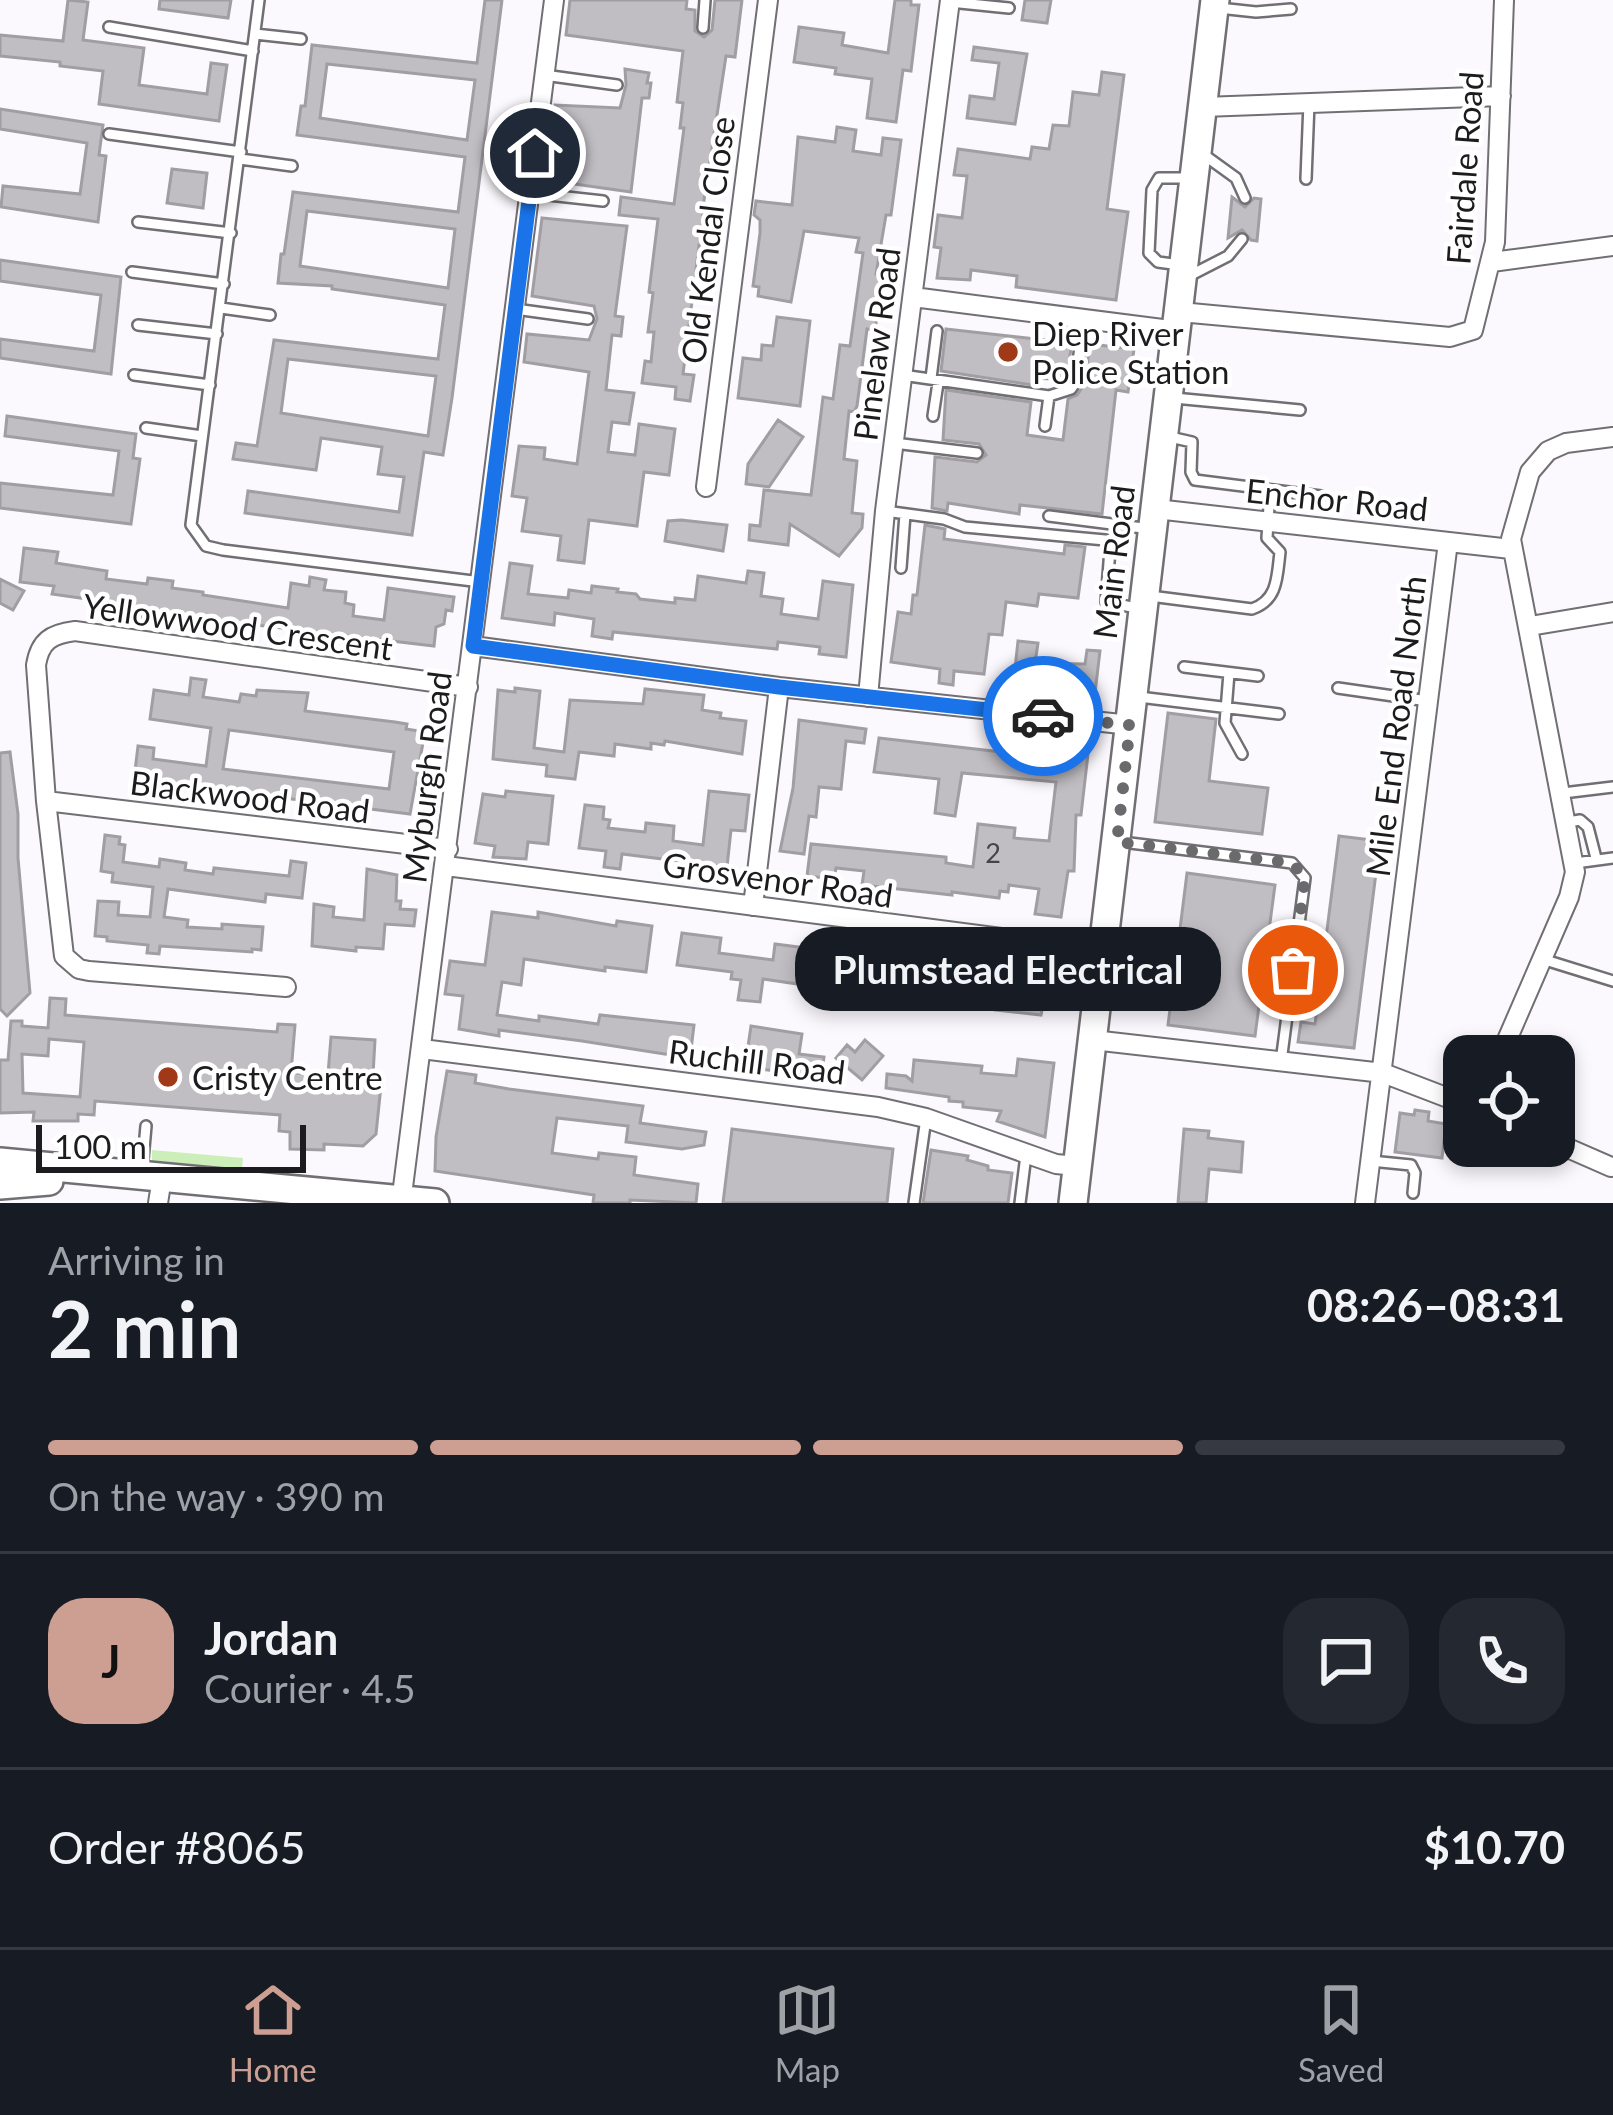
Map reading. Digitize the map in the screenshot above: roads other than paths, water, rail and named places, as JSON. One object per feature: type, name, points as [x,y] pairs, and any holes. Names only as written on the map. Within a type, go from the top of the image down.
[{"type":"main road","name":"Main Road","points":[[1073,1203],[1214,4]]},
{"type":"main road","points":[[0,1162],[147,1183],[436,1203]]},
{"type":"main road","points":[[0,1185],[147,1183]]},
{"type":"street","name":"Myburgh Road","points":[[401,1201],[554,0]]},
{"type":"street","name":"Old Kendal Close","points":[[706,488],[768,0]]},
{"type":"street","name":"Fairdale Road","points":[[913,296],[1084,319],[1459,337],[1476,325],[1492,262],[1504,0]]},
{"type":"street","name":"Pinelaw Road","points":[[868,697],[896,512],[894,443],[950,1]]},
{"type":"street","points":[[1203,106],[1501,96]]},
{"type":"street","points":[[1492,262],[1613,246]]},
{"type":"street","points":[[1509,1035],[1574,884],[1575,862],[1530,626],[1510,549],[1515,515],[1535,464],[1556,445],[1613,437]]},
{"type":"street","name":"Enchor Road","points":[[1154,519],[1268,521],[1510,549]]},
{"type":"street","name":"Mile End Road North","points":[[1366,1203],[1448,542]]},
{"type":"street","points":[[1530,626],[1613,613]]},
{"type":"street","name":"Yellowwood Crescent","points":[[286,987],[89,971],[70,964],[60,945],[46,801],[39,649],[59,633],[75,631],[468,687]]},
{"type":"street","points":[[473,646],[779,687],[1130,725]]},
{"type":"street","points":[[753,906],[779,687]]},
{"type":"street","name":"Blackwood Road","points":[[46,801],[447,857]]},
{"type":"street","name":"Grosvenor Road","points":[[447,857],[753,906],[1103,951]]},
{"type":"street","points":[[1093,1040],[1382,1073],[1443,1096]]},
{"type":"street","name":"Ruchill Road","points":[[422,1049],[878,1107],[1077,1166]]},
{"type":"street","points":[[1575,1151],[1611,1167]]},
{"type":"lane","points":[[259,0],[191,525],[206,545],[481,582]]},
{"type":"lane","points":[[703,28],[705,0]]},
{"type":"lane","points":[[950,1],[1009,8]]},
{"type":"lane","points":[[1214,4],[1256,12],[1291,9]]},
{"type":"lane","points":[[109,27],[253,51]]},
{"type":"lane","points":[[255,34],[301,39]]},
{"type":"lane","points":[[544,75],[616,85]]},
{"type":"lane","points":[[1306,179],[1309,103]]},
{"type":"lane","points":[[109,134],[292,166]]},
{"type":"lane","points":[[1242,239],[1228,256],[1185,272],[1158,262],[1149,253],[1152,190],[1159,178],[1196,164],[1236,178],[1245,198]]},
{"type":"lane","points":[[530,193],[604,201]]},
{"type":"lane","points":[[138,222],[230,233]]},
{"type":"lane","points":[[132,272],[224,284]]},
{"type":"lane","points":[[221,308],[270,315]]},
{"type":"lane","points":[[515,309],[588,319]]},
{"type":"lane","points":[[902,375],[1049,396],[1075,387],[1084,319]]},
{"type":"lane","points":[[137,325],[218,334]]},
{"type":"lane","points":[[933,416],[937,331]]},
{"type":"lane","points":[[134,375],[210,385]]},
{"type":"lane","points":[[1045,426],[1049,396]]},
{"type":"lane","points":[[1169,397],[1300,410]]},
{"type":"lane","points":[[146,428],[202,436]]},
{"type":"lane","points":[[1165,437],[1192,442],[1195,480],[1321,496]]},
{"type":"lane","points":[[894,443],[977,452]]},
{"type":"lane","points":[[901,568],[896,512],[965,527],[1105,540],[1110,548],[1106,602],[1252,609],[1267,602],[1275,587],[1280,549],[1267,538],[1270,490]]},
{"type":"lane","points":[[1049,516],[1154,519]]},
{"type":"lane","points":[[1184,668],[1258,676]]},
{"type":"lane","points":[[1229,673],[1226,728],[1242,754]]},
{"type":"lane","points":[[1338,688],[1429,701]]},
{"type":"lane","points":[[1134,696],[1279,714]]},
{"type":"lane","points":[[1562,793],[1613,787]]},
{"type":"lane","points":[[1568,822],[1580,820],[1588,827],[1596,858]]},
{"type":"lane","points":[[1117,842],[1292,863],[1300,869],[1305,878],[1281,1062]]},
{"type":"lane","points":[[1575,862],[1613,858]]},
{"type":"lane","points":[[1543,959],[1613,981]]},
{"type":"lane","points":[[914,1203],[926,1118]]},
{"type":"lane","points":[[146,1126],[147,1183]]},
{"type":"lane","points":[[1020,1203],[1026,1154]]},
{"type":"lane","points":[[1371,1161],[1411,1166],[1413,1192]]},
{"type":"place","name":"Diep River Police Station","points":[[1008,352]]},
{"type":"place","name":"Plumstead Electrical","points":[[1293,970]]},
{"type":"place","name":"Cristy Centre","points":[[168,1077]]}]
